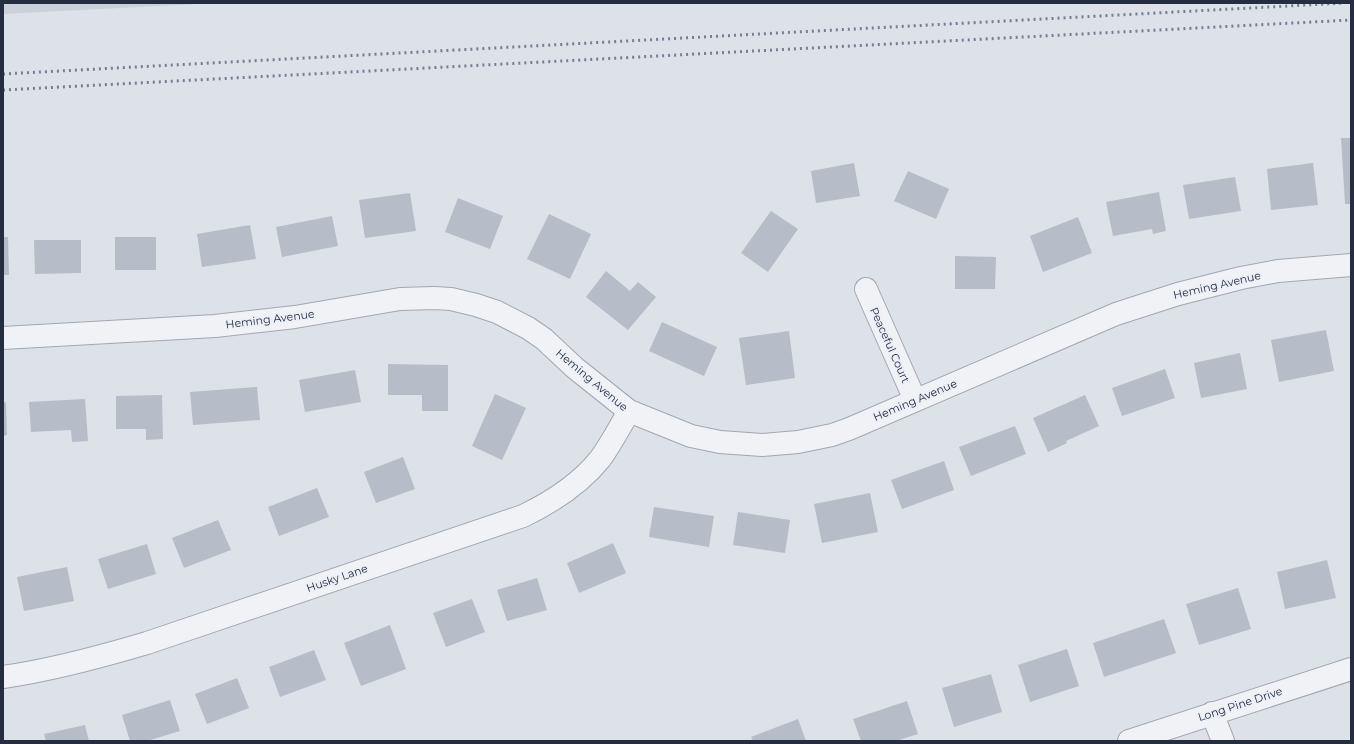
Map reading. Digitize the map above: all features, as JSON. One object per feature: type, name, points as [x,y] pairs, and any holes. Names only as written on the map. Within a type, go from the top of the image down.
[{"type":"street","name":"Heming Avenue","points":[[3,338],[215,326],[295,317],[400,299],[451,299],[497,312],[528,328],[544,339],[575,368],[629,411],[691,436],[720,442],[762,445],[798,442],[832,435],[849,429],[1116,314],[1178,294],[1241,278],[1278,271],[1351,265]]},
{"type":"street","name":"Peaceful Court","points":[[866,289],[915,400]]},
{"type":"street","name":"Husky Lane","points":[[3,676],[24,674],[105,655],[147,643],[523,516],[541,508],[573,486],[599,460],[629,411]]},
{"type":"street","name":"Long Pine Drive","points":[[1129,741],[1351,669]]},
{"type":"street","points":[[1212,713],[1223,741]]},
{"type":"shaded area","points":[[3,3],[217,3],[3,14]]},
{"type":"building","points":[[1341,138],[1351,138],[1351,204],[1345,204]]},
{"type":"building","points":[[854,163],[860,196],[816,203],[811,171]]},
{"type":"building","points":[[1313,163],[1318,205],[1271,210],[1267,169]]},
{"type":"building","points":[[908,171],[949,189],[936,219],[894,201]]},
{"type":"building","points":[[1235,177],[1241,211],[1189,219],[1183,185]]},
{"type":"building","points":[[1159,192],[1166,231],[1153,234],[1152,229],[1113,236],[1106,202]]},
{"type":"building","points":[[410,193],[416,231],[365,238],[359,200]]},
{"type":"building","points":[[458,198],[503,216],[490,249],[445,232]]},
{"type":"building","points":[[771,211],[798,229],[768,272],[741,253]]},
{"type":"building","points":[[549,214],[591,234],[570,279],[527,259]]},
{"type":"building","points":[[332,216],[338,246],[282,257],[276,227]]},
{"type":"building","points":[[1078,217],[1092,253],[1043,272],[1030,236]]},
{"type":"building","points":[[250,225],[256,259],[202,267],[197,234]]},
{"type":"building","points":[[3,237],[8,237],[9,275],[3,275]]},
{"type":"building","points":[[115,237],[156,237],[156,270],[115,270]]},
{"type":"building","points":[[34,240],[81,240],[81,273],[35,274]]},
{"type":"building","points":[[955,256],[996,257],[995,289],[955,289]]},
{"type":"building","points":[[606,271],[630,291],[638,282],[656,297],[628,330],[586,297]]},
{"type":"building","points":[[662,322],[717,347],[704,376],[649,351]]},
{"type":"building","points":[[1326,330],[1334,371],[1279,382],[1271,340]]},
{"type":"building","points":[[789,331],[795,378],[746,385],[739,338]]},
{"type":"building","points":[[1240,353],[1247,389],[1201,398],[1194,363]]},
{"type":"building","points":[[388,364],[448,365],[448,411],[422,411],[422,395],[388,395]]},
{"type":"building","points":[[1165,369],[1175,398],[1122,416],[1112,388]]},
{"type":"building","points":[[355,370],[361,402],[305,412],[299,380]]},
{"type":"building","points":[[257,387],[260,420],[193,425],[190,392]]},
{"type":"building","points":[[495,394],[526,408],[502,460],[472,446]]},
{"type":"building","points":[[162,395],[163,439],[146,440],[146,429],[116,429],[116,396]]},
{"type":"building","points":[[1085,395],[1099,426],[1066,441],[1067,443],[1048,452],[1033,418]]},
{"type":"building","points":[[85,399],[88,441],[72,442],[71,430],[31,432],[29,402]]},
{"type":"building","points":[[6,402],[7,435],[3,436],[3,403]]},
{"type":"building","points":[[1015,426],[1026,454],[971,476],[959,447]]},
{"type":"building","points":[[403,457],[415,489],[376,503],[364,472]]},
{"type":"building","points":[[944,461],[954,490],[902,509],[891,480]]},
{"type":"building","points":[[317,488],[329,517],[279,536],[268,507]]},
{"type":"building","points":[[870,493],[878,532],[822,543],[814,504]]},
{"type":"building","points":[[654,507],[714,516],[709,547],[649,537]]},
{"type":"building","points":[[738,512],[790,520],[785,553],[733,545]]},
{"type":"building","points":[[218,520],[231,550],[184,568],[172,538]]},
{"type":"building","points":[[613,543],[626,573],[579,593],[567,563]]},
{"type":"building","points":[[147,544],[156,574],[108,589],[98,559]]},
{"type":"building","points":[[1327,560],[1336,598],[1285,609],[1277,572]]},
{"type":"building","points":[[67,567],[74,601],[24,611],[17,577]]},
{"type":"building","points":[[537,578],[547,610],[507,621],[497,590]]},
{"type":"building","points":[[1238,588],[1251,629],[1199,645],[1186,604]]},
{"type":"building","points":[[472,599],[485,632],[446,647],[433,613]]},
{"type":"building","points":[[1164,619],[1176,653],[1104,677],[1093,643]]},
{"type":"building","points":[[390,625],[406,669],[361,686],[344,643]]},
{"type":"building","points":[[1067,649],[1079,686],[1030,702],[1018,665]]},
{"type":"building","points":[[314,650],[326,680],[280,697],[269,667]]},
{"type":"building","points":[[991,674],[1002,712],[954,727],[942,688]]},
{"type":"building","points":[[237,678],[249,708],[207,724],[195,694]]},
{"type":"building","points":[[170,700],[180,731],[147,741],[130,741],[122,715]]},
{"type":"building","points":[[907,701],[918,734],[896,741],[861,741],[853,719]]},
{"type":"building","points":[[798,719],[806,741],[753,741],[751,737]]},
{"type":"building","points":[[85,725],[89,741],[46,741],[44,734]]},
{"type":"railway","points":[[3,74],[1345,3]]},
{"type":"railway","points":[[3,90],[1351,20]]}]
